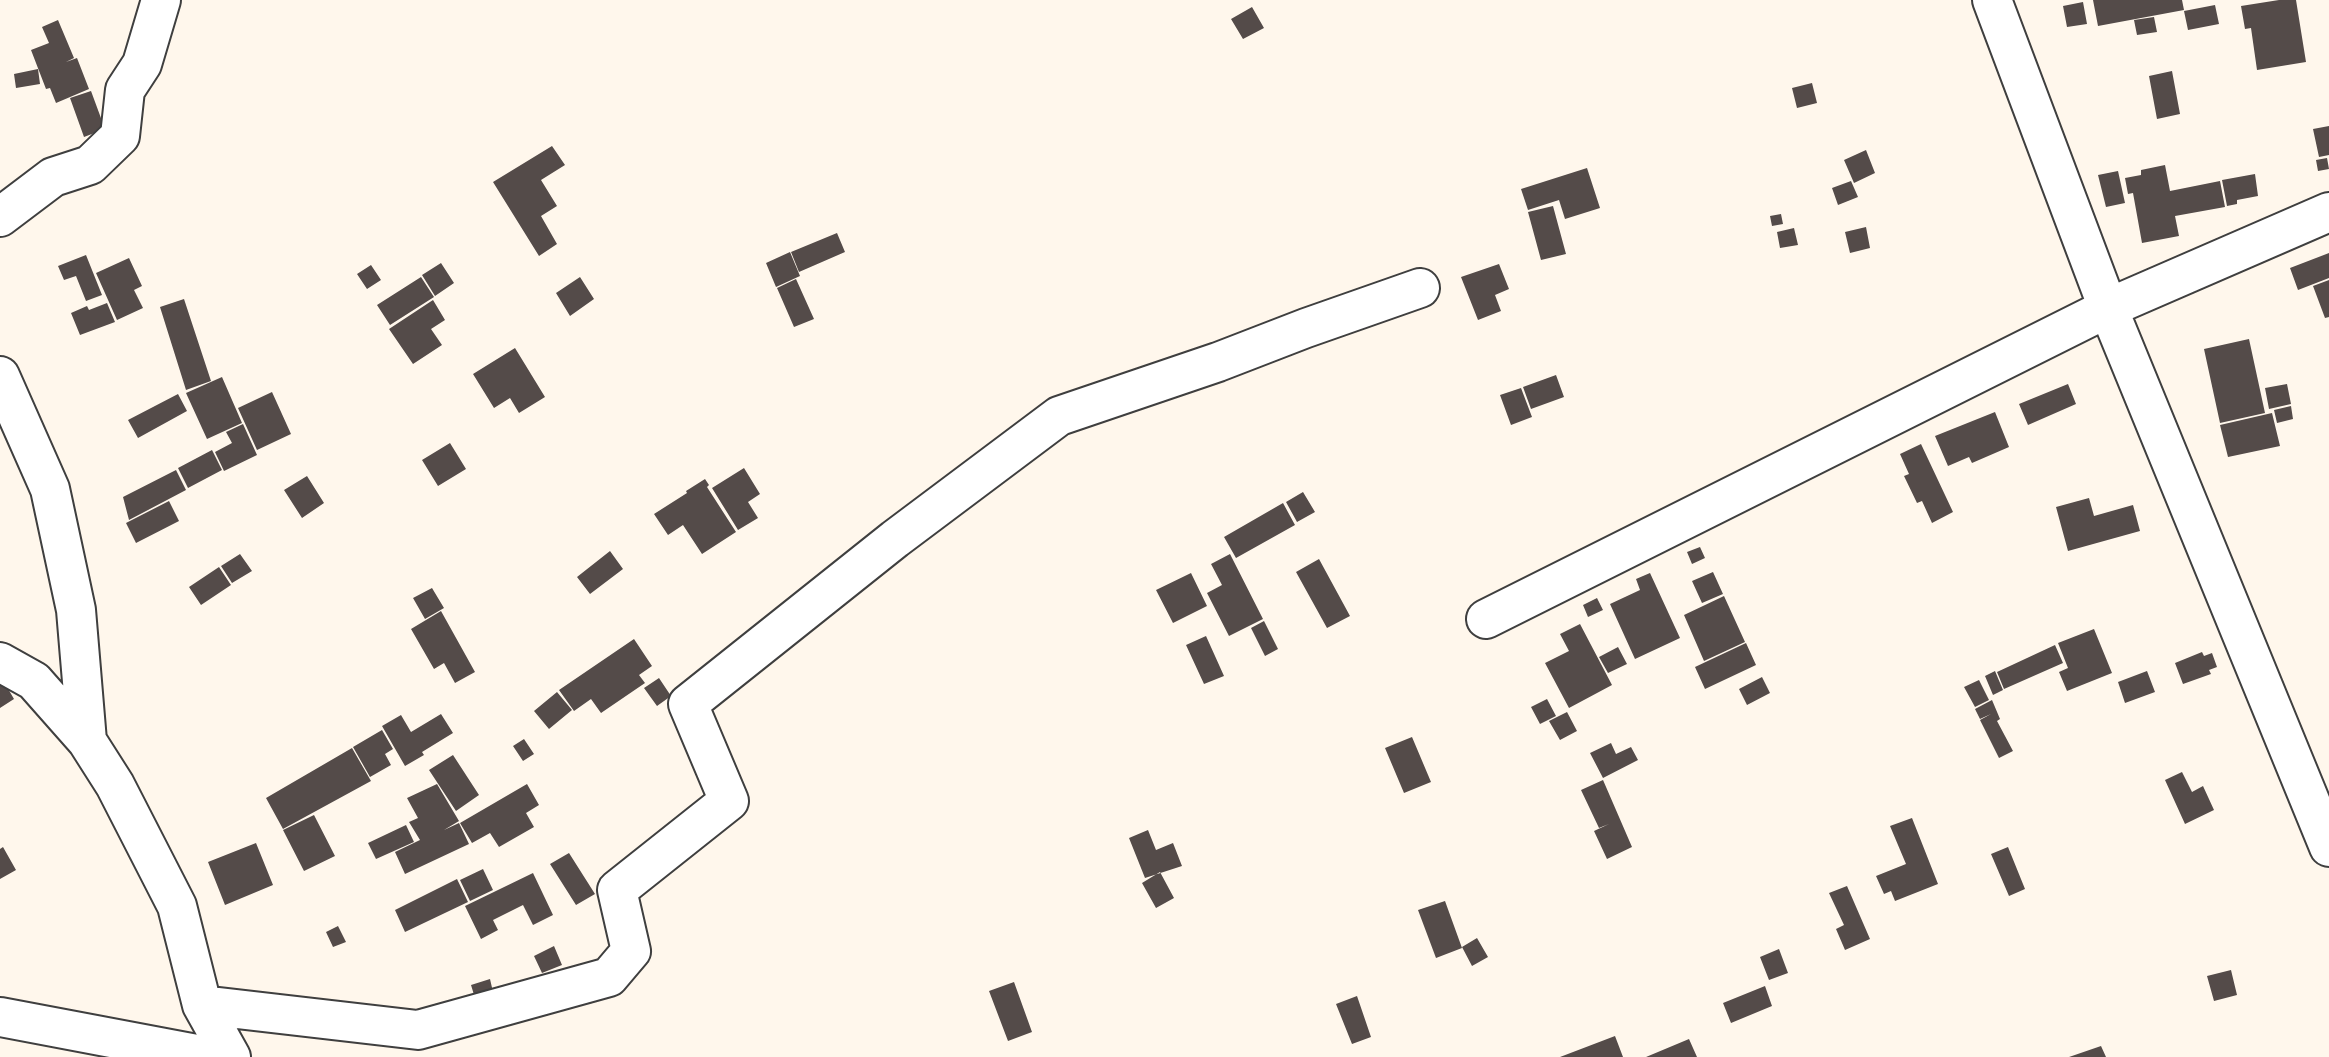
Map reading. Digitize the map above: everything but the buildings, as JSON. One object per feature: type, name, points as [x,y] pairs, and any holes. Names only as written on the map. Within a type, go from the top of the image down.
[{"type":"street","points":[[0,217],[53,177],[90,165],[120,136],[125,90],[142,64],[162,0]]},
{"type":"street","points":[[1993,0],[2108,308],[2329,847]]},
{"type":"street","points":[[1486,619],[2108,308],[2329,212]]},
{"type":"street","points":[[202,1005],[418,1030],[610,977],[631,951],[617,891],[729,801],[688,704],[895,539],[1059,416],[1420,289]]},
{"type":"street","points":[[0,376],[50,489],[76,610],[87,741]]},
{"type":"street","points":[[0,662],[34,681],[87,741],[115,785],[177,906],[202,1005],[231,1057]]},
{"type":"street","points":[[0,1017],[212,1057]]}]
